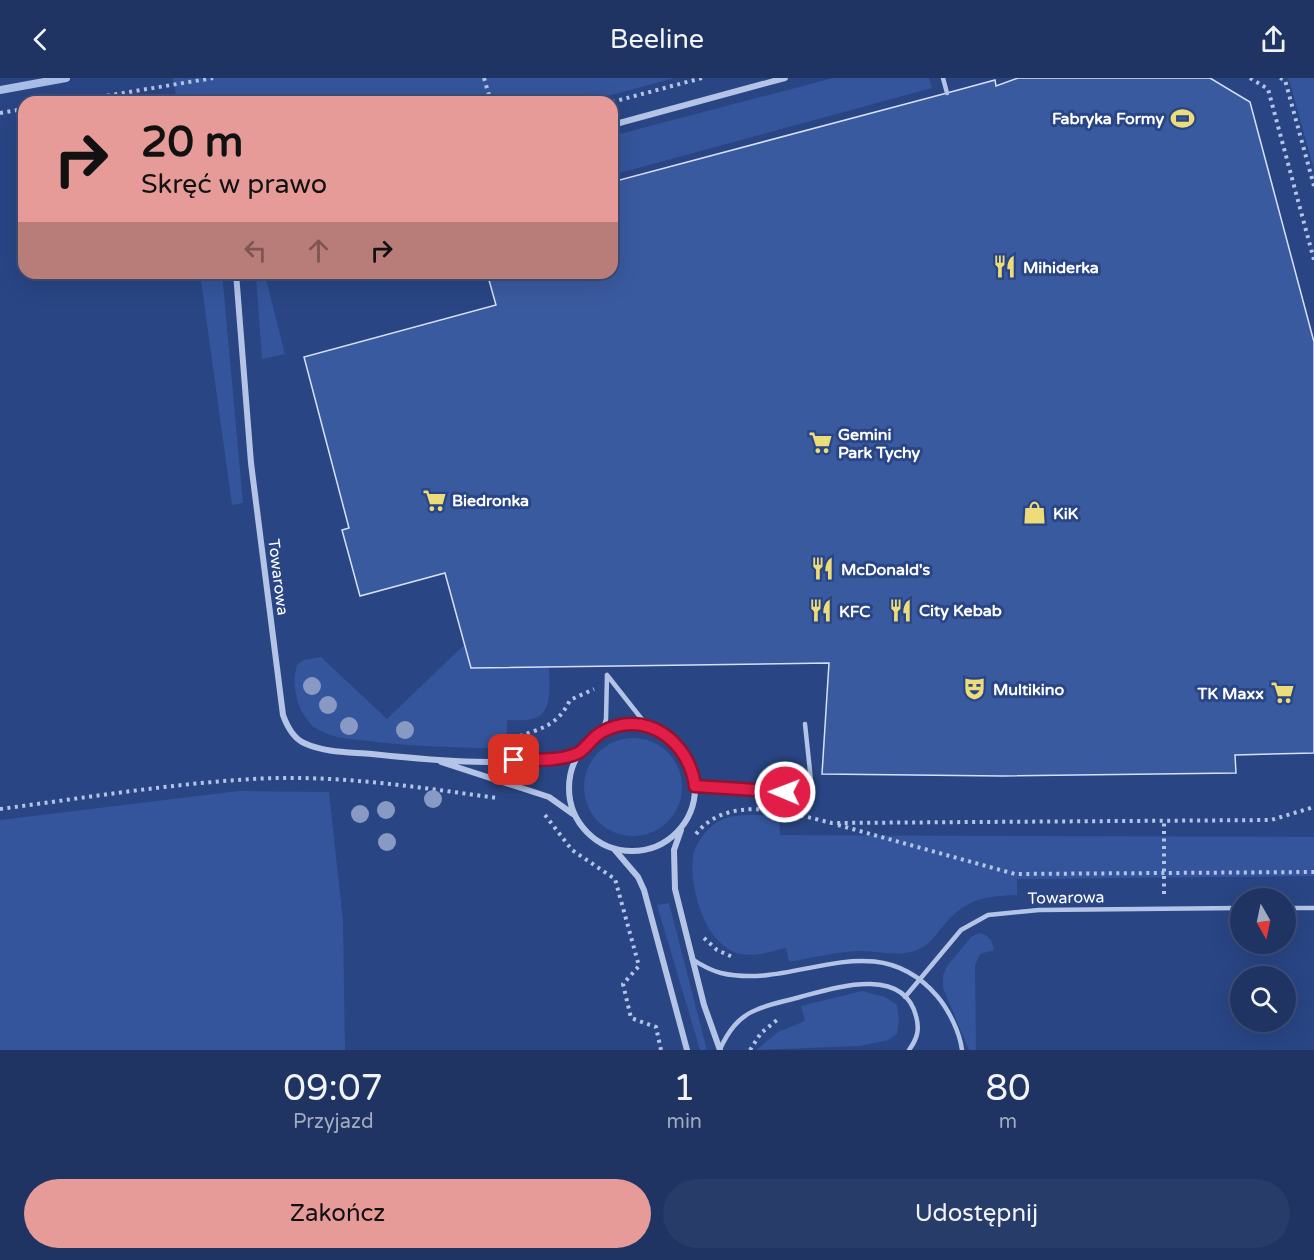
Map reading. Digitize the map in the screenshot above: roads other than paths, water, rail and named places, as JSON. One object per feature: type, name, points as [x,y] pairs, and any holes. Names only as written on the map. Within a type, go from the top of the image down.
[{"type":"street","points":[[618,123],[785,78]]},
{"type":"street","name":"Towarowa","points":[[236,279],[251,463],[282,706],[289,729],[302,742],[322,750],[435,760],[551,759],[579,753]]},
{"type":"street","points":[[681,828],[659,845],[643,851],[614,849],[598,842],[585,831],[574,814],[569,795],[569,781],[579,753],[602,732],[623,726],[648,727],[666,735],[680,746],[688,759],[695,786],[691,812],[681,828],[674,850],[675,889],[704,1005],[720,1050]]},
{"type":"street","name":"Towarowa","points":[[435,760],[549,797],[574,814]]},
{"type":"street","points":[[614,849],[638,877],[644,890],[687,1050]]},
{"type":"lane","points":[[943,78],[947,93]]},
{"type":"lane","points":[[602,732],[606,718],[607,675],[648,727]]},
{"type":"lane","points":[[695,786],[769,792],[812,790],[805,724]]},
{"type":"lane","name":"Towarowa","points":[[905,997],[961,930],[988,915],[1039,910],[1230,908]]},
{"type":"lane","points":[[1296,908],[1314,908]]},
{"type":"lane","points":[[692,959],[720,973],[757,975],[865,960],[903,970],[920,979],[941,1001],[962,1050]]},
{"type":"lane","points":[[720,1050],[727,1034],[736,1023],[755,1010],[862,984],[895,989],[905,997],[914,1010],[918,1023],[918,1036],[909,1050]]},
{"type":"waterway","points":[[0,90],[66,78]]},
{"type":"place","name":"Fabryka Formy","points":[[1182,118]]},
{"type":"place","name":"Mihiderka","points":[[1005,267]]},
{"type":"place","name":"Gemini Park Tychy","points":[[820,443]]},
{"type":"place","name":"Biedronka","points":[[434,500]]},
{"type":"place","name":"KiK","points":[[1035,513]]},
{"type":"place","name":"McDonald's","points":[[823,569]]},
{"type":"place","name":"City Kebab","points":[[901,610]]},
{"type":"place","name":"KFC","points":[[821,611]]},
{"type":"place","name":"Multikino","points":[[975,689]]},
{"type":"place","name":"TK Maxx","points":[[1282,693]]}]
